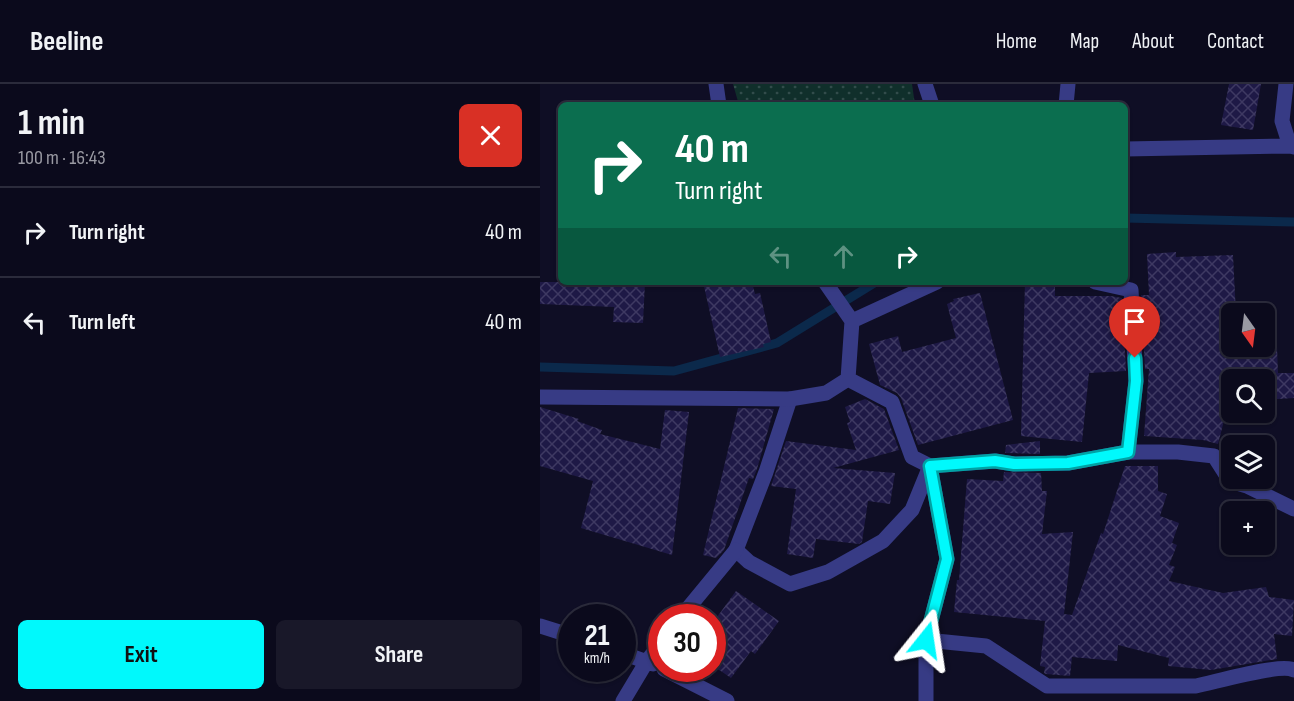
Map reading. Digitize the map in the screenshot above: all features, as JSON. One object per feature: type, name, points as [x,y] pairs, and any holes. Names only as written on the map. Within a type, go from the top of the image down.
[{"type":"street","points":[[716,84],[719,102]]},
{"type":"street","points":[[925,84],[931,102]]},
{"type":"street","points":[[1066,102],[1068,84]]},
{"type":"street","points":[[1128,149],[1292,146],[1282,121],[1286,84]]},
{"type":"street","points":[[827,285],[852,321],[848,379]]},
{"type":"street","points":[[852,321],[930,285]]},
{"type":"street","points":[[1108,285],[1131,290],[1136,381],[1128,452]]},
{"type":"street","points":[[540,397],[790,399],[826,393],[848,379]]},
{"type":"street","points":[[848,379],[892,402],[912,457],[930,466],[995,461],[1014,464],[1068,463],[1128,452],[1178,452],[1214,456],[1230,481],[1247,486],[1294,509]]},
{"type":"street","points":[[692,604],[736,550],[766,472],[790,399]]},
{"type":"street","points":[[736,550],[749,562],[790,584],[828,572],[883,541],[912,510],[930,466]]},
{"type":"street","points":[[926,701],[926,640],[947,559],[930,466]]},
{"type":"street","points":[[540,626],[558,632]]},
{"type":"street","points":[[926,640],[986,646],[1047,686],[1198,693],[1219,682],[1263,670],[1289,668],[1294,670]]},
{"type":"street","points":[[623,701],[647,661],[636,657]]},
{"type":"street","points":[[690,682],[727,701]]},
{"type":"green space","points":[[733,84],[912,84],[915,102],[738,102]]},
{"type":"building","points":[[1229,84],[1261,84],[1253,130],[1221,125]]},
{"type":"building","points":[[1176,252],[1176,257],[1233,255],[1235,303],[1221,303],[1221,357],[1275,357],[1276,320],[1278,373],[1294,373],[1294,398],[1275,399],[1275,369],[1221,369],[1221,423],[1223,423],[1218,444],[1203,440],[1144,436],[1149,369],[1145,369],[1141,295],[1149,295],[1147,254]]},
{"type":"building","points":[[540,282],[558,282],[558,285],[645,285],[643,323],[613,322],[614,307],[540,304]]},
{"type":"building","points":[[704,285],[753,285],[755,294],[760,293],[771,342],[763,344],[764,347],[720,357]]},
{"type":"building","points":[[1025,285],[1055,285],[1055,296],[1122,298],[1126,371],[1089,373],[1082,442],[1021,436]]},
{"type":"building","points":[[980,293],[1013,420],[918,445],[901,398],[897,393],[880,385],[869,344],[898,336],[902,352],[956,338],[947,304],[954,301],[953,299]]},
{"type":"building","points":[[865,399],[884,409],[899,450],[833,468],[895,473],[890,504],[868,501],[862,542],[859,544],[816,539],[813,558],[787,554],[796,489],[771,486],[786,441],[856,450],[847,423],[850,422],[845,407]]},
{"type":"building","points":[[540,407],[579,419],[577,421],[602,430],[600,434],[660,449],[665,410],[689,412],[672,555],[581,528],[593,481],[540,466]]},
{"type":"building","points":[[738,408],[774,409],[757,469],[753,479],[749,478],[724,550],[716,558],[703,555]]},
{"type":"building","points":[[1040,441],[1040,454],[1005,453],[1006,445]]},
{"type":"building","points":[[1125,466],[1158,466],[1158,491],[1167,494],[1160,516],[1179,523],[1172,543],[1177,545],[1169,565],[1175,567],[1169,581],[1223,593],[1266,587],[1269,597],[1294,600],[1292,636],[1274,634],[1277,659],[1211,670],[1168,666],[1169,658],[1118,645],[1117,661],[1072,657],[1070,676],[1046,674],[1044,673],[1045,667],[1040,666],[1045,621],[954,612],[957,580],[959,580],[967,479],[1003,481],[1004,472],[1041,473],[1042,491],[1047,491],[1042,534],[1073,532],[1064,614],[1072,615],[1101,533],[1103,534]]},
{"type":"building","points":[[736,591],[779,621],[755,654],[751,651],[731,678],[726,675],[726,605]]},
{"type":"waterway","points":[[1128,218],[1294,222]]},
{"type":"waterway","points":[[540,367],[674,371],[777,343],[871,285]]},
{"type":"route","points":[[926,640],[947,559],[930,466],[995,461],[1014,464],[1068,463],[1128,452],[1136,381],[1135,358]]}]
